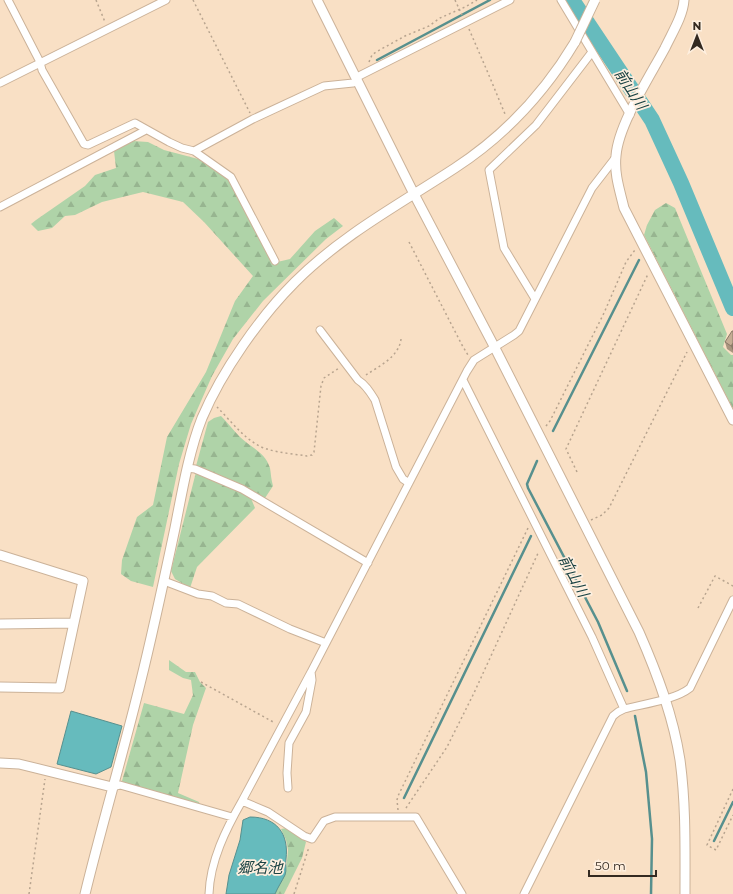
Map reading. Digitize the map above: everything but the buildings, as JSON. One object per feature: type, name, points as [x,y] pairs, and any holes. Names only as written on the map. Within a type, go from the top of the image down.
[{"type":"street","points":[[8,0],[40,62],[42,70],[81,140],[86,145],[133,123],[138,124],[146,130],[182,148],[194,151],[231,177],[275,261]]},
{"type":"street","points":[[0,83],[166,0]]},
{"type":"street","points":[[317,0],[358,79],[414,194],[639,632],[652,662],[673,726],[684,793],[685,894]]},
{"type":"street","points":[[194,151],[253,119],[324,86],[354,83],[367,72],[510,0]]},
{"type":"street","points":[[561,0],[592,52],[631,112]]},
{"type":"street","points":[[85,894],[112,787],[140,686],[164,581],[187,468],[202,418],[224,376],[244,343],[293,284],[323,256],[356,231],[457,167],[525,110],[565,58],[575,42],[595,0]]},
{"type":"street","points":[[684,0],[684,6],[672,34],[631,112],[620,137],[616,157],[616,173],[624,208],[733,420]]},
{"type":"street","points":[[535,299],[504,248],[489,170],[536,125],[592,52]]},
{"type":"street","points":[[0,207],[146,130]]},
{"type":"street","points":[[209,894],[210,876],[232,817],[311,672],[474,360],[519,331],[592,188],[616,157]]},
{"type":"street","points":[[320,330],[375,400],[396,467],[403,479],[409,483]]},
{"type":"street","points":[[463,380],[592,637],[624,709]]},
{"type":"street","points":[[187,468],[195,469],[242,489],[368,563]]},
{"type":"street","points":[[0,555],[83,581],[60,688],[0,687]]},
{"type":"street","points":[[164,581],[198,594],[212,596],[226,603],[238,604],[290,629],[326,643]]},
{"type":"street","points":[[524,894],[614,716],[624,709],[685,692],[690,688],[733,600]]},
{"type":"street","points":[[0,624],[73,623]]},
{"type":"street","points":[[288,788],[287,773],[289,743],[306,712],[312,680],[311,672]]},
{"type":"street","points":[[0,763],[19,764],[112,787],[120,785],[232,817]]},
{"type":"street","points":[[242,801],[268,812],[304,836],[312,839],[324,820],[329,818],[416,817],[462,894]]},
{"type":"path","points":[[96,0],[108,29]]},
{"type":"path","points":[[193,0],[253,119]]},
{"type":"path","points":[[455,0],[463,17]]},
{"type":"path","points":[[367,72],[372,55],[376,52],[477,0]]},
{"type":"path","points":[[466,23],[505,114]]},
{"type":"path","points":[[409,242],[462,345],[468,355],[474,360]]},
{"type":"path","points":[[537,432],[543,429],[550,421],[604,313],[626,262],[635,250],[644,246]]},
{"type":"path","points":[[578,472],[566,449],[646,277],[650,271],[655,268]]},
{"type":"path","points":[[360,381],[363,377],[392,357],[399,346],[400,339]]},
{"type":"path","points":[[584,524],[602,515],[610,508],[686,354],[690,348],[695,346]]},
{"type":"path","points":[[210,403],[217,407],[250,440],[267,450],[307,456],[312,455],[314,452],[321,386],[324,378],[346,364]]},
{"type":"path","points":[[400,816],[397,800],[398,796],[533,519]]},
{"type":"path","points":[[400,816],[447,747],[545,542]]},
{"type":"path","points":[[698,608],[715,576],[733,586]]},
{"type":"path","points":[[201,682],[282,726]]},
{"type":"path","points":[[29,894],[46,771]]},
{"type":"path","points":[[733,789],[707,845],[716,850],[733,816]]},
{"type":"path","points":[[294,894],[312,839]]},
{"type":"green space","points":[[133,141],[148,142],[164,150],[202,160],[228,176],[273,263],[290,259],[315,231],[334,218],[343,226],[326,239],[263,301],[233,339],[212,376],[191,424],[179,464],[153,587],[131,581],[121,574],[122,560],[137,517],[153,505],[167,437],[206,372],[235,301],[253,276],[204,222],[183,202],[143,192],[102,202],[75,215],[65,216],[52,228],[38,231],[31,224],[85,186],[95,175],[116,168],[114,151]]},
{"type":"green space","points":[[666,203],[675,208],[727,334],[723,347],[731,355],[733,355],[733,409],[644,235],[647,225],[655,210]]},
{"type":"green space","points":[[221,416],[240,437],[261,454],[268,462],[273,486],[265,498],[196,466],[208,422]]},
{"type":"green space","points":[[196,472],[250,496],[255,508],[197,567],[190,588],[175,579],[171,571]]},
{"type":"green space","points":[[169,660],[186,672],[195,672],[200,682],[206,688],[193,725],[178,793],[199,802],[200,805],[122,781],[144,703],[184,714],[193,695],[191,680],[183,678],[169,670]]},
{"type":"green space","points":[[292,827],[306,842],[302,858],[284,894],[275,894],[286,871],[288,850],[286,840],[281,829]]},
{"type":"water","points":[[71,711],[122,726],[111,767],[96,774],[57,764]]},
{"type":"water","name":"郷名池","points":[[250,817],[267,820],[274,824],[283,835],[286,850],[286,873],[275,894],[226,894],[229,875],[240,840],[243,820]]},
{"type":"waterway","points":[[377,60],[490,0]]},
{"type":"waterway","name":"前山川","points":[[572,0],[652,120],[681,183],[733,308]]},
{"type":"waterway","name":"前山川","points":[[678,189],[681,183]]},
{"type":"waterway","name":"前山川","points":[[553,431],[639,260]]},
{"type":"waterway","name":"前山川","points":[[537,461],[527,484],[528,488],[598,622],[627,691]]},
{"type":"waterway","points":[[404,798],[531,536]]},
{"type":"waterway","name":"前山川","points":[[635,716],[646,772],[652,839],[651,894]]},
{"type":"waterway","points":[[714,841],[733,802]]}]
